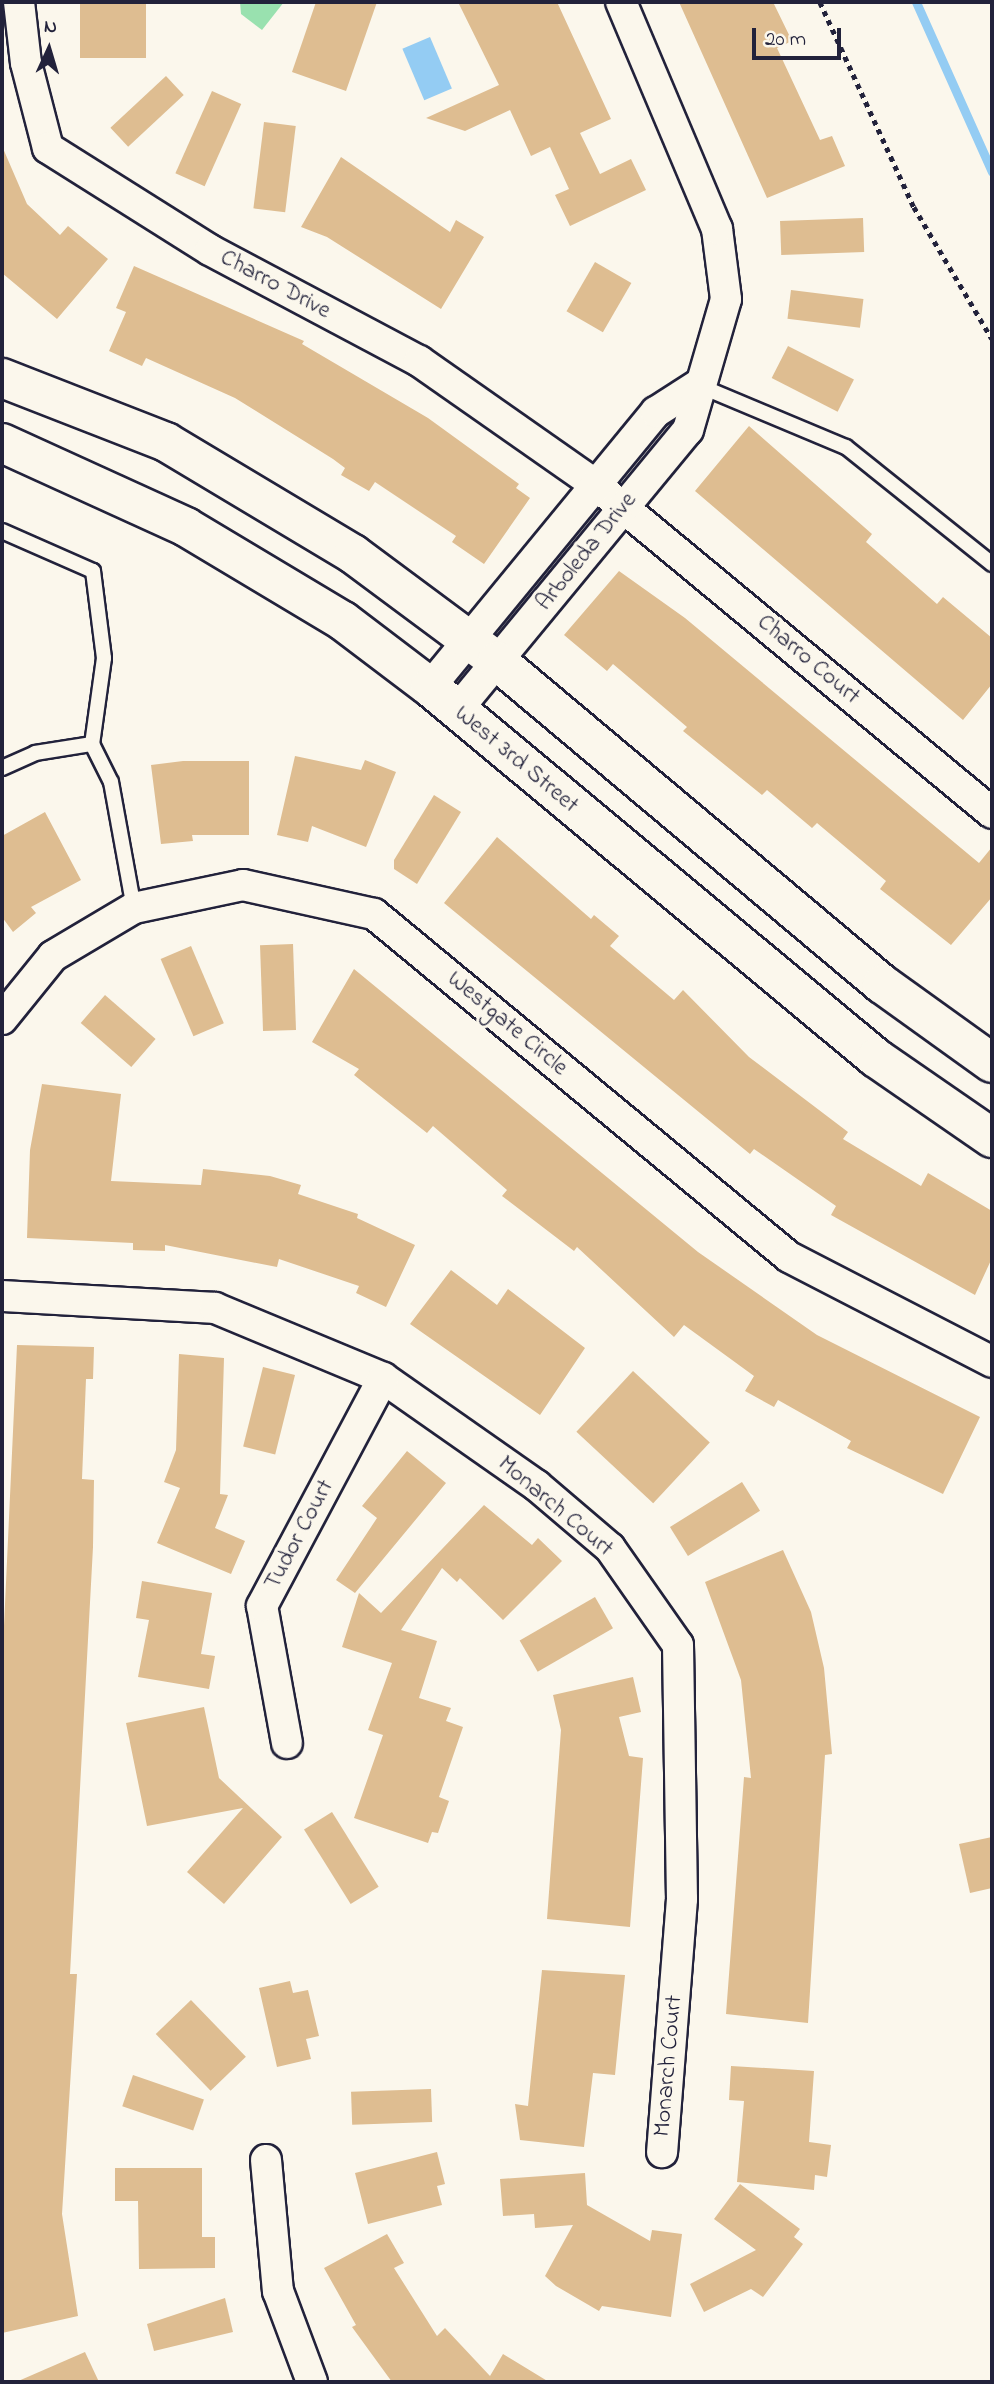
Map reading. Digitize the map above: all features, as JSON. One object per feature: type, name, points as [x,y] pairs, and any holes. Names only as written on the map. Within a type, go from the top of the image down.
[{"type":"main road","points":[[2,378],[166,442],[331,539],[483,650],[838,949],[992,1063]]},
{"type":"main road","name":"West 3rd Street","points":[[2,443],[118,492],[248,560],[343,621],[443,698],[876,1058],[992,1138]]},
{"type":"street","name":"Charro Drive","points":[[19,2],[26,63],[48,148],[210,250],[419,361],[596,485],[624,508]]},
{"type":"street","name":"Arboleda Drive","points":[[443,698],[483,650],[624,508],[688,430],[698,385],[726,299],[717,229],[621,2]]},
{"type":"street","name":"Arboleda Drive","points":[[483,650],[596,485],[656,412],[698,385]]},
{"type":"street","name":"Charro Court","points":[[624,508],[992,813]]},
{"type":"street","name":"Westgate Circle","points":[[2,1019],[53,956],[134,908],[243,885],[374,914],[789,1257],[992,1363]]},
{"type":"street","name":"Monarch Court","points":[[2,1296],[215,1308],[383,1378],[536,1485],[610,1548],[678,1645],[682,1899],[662,2152]]},
{"type":"street","name":"Tudor Court","points":[[287,1743],[262,1606],[383,1378]]},
{"type":"street","points":[[266,2160],[278,2291],[312,2382]]},
{"type":"lane","points":[[698,385],[846,447],[992,564]]},
{"type":"lane","points":[[2,531],[93,571],[104,658],[92,744],[111,782],[134,908]]},
{"type":"lane","points":[[2,768],[35,753],[92,744]]},
{"type":"path","points":[[820,2],[914,206],[992,339]]},
{"type":"green space","points":[[240,2],[284,2],[262,30],[241,14]]},
{"type":"water","points":[[430,37],[452,89],[424,100],[402,49]]},
{"type":"building","points":[[80,2],[146,2],[146,58],[80,58]]},
{"type":"building","points":[[316,2],[377,2],[346,91],[292,72]]},
{"type":"building","points":[[458,2],[557,2],[611,119],[580,133],[600,174],[631,159],[646,190],[570,226],[555,195],[569,189],[550,147],[531,156],[510,110],[465,131],[426,118],[499,85]]},
{"type":"building","points":[[679,2],[773,2],[792,41],[777,48],[820,140],[832,136],[845,166],[767,198]]},
{"type":"building","points":[[166,76],[184,95],[128,147],[110,128]]},
{"type":"building","points":[[212,91],[241,104],[205,186],[175,173]]},
{"type":"building","points":[[264,122],[296,126],[285,212],[253,208]]},
{"type":"building","points":[[2,146],[27,204],[60,235],[68,226],[108,259],[57,319],[2,273]]},
{"type":"building","points":[[341,157],[450,232],[456,220],[484,237],[441,309],[327,237],[301,227]]},
{"type":"building","points":[[863,218],[864,252],[781,255],[780,221]]},
{"type":"building","points":[[595,262],[631,283],[603,332],[566,311]]},
{"type":"building","points":[[134,266],[304,341],[302,344],[428,418],[519,484],[516,488],[530,498],[484,564],[452,542],[456,536],[375,482],[369,491],[341,475],[345,468],[333,459],[235,398],[146,358],[142,366],[109,351],[126,312],[116,308]]},
{"type":"building","points":[[791,290],[863,299],[860,328],[787,319]]},
{"type":"building","points":[[788,346],[854,380],[838,412],[772,378]]},
{"type":"building","points":[[749,426],[872,534],[866,542],[937,604],[943,597],[992,638],[992,684],[963,720],[695,491]]},
{"type":"building","points":[[619,571],[685,618],[979,863],[992,847],[992,897],[951,945],[880,889],[886,881],[817,823],[812,828],[767,790],[762,795],[683,731],[687,727],[613,664],[607,671],[564,635]]},
{"type":"building","points":[[295,756],[361,770],[365,760],[396,772],[366,847],[312,826],[308,842],[277,835]]},
{"type":"building","points":[[183,761],[249,761],[249,835],[192,835],[193,841],[161,844],[151,765]]},
{"type":"building","points":[[434,795],[461,812],[417,884],[394,869],[394,860]]},
{"type":"building","points":[[45,812],[81,880],[31,907],[36,913],[13,932],[2,917],[2,836]]},
{"type":"building","points":[[497,837],[591,919],[594,915],[619,936],[610,946],[674,1000],[683,990],[749,1057],[848,1132],[843,1139],[921,1186],[928,1173],[992,1211],[992,1258],[975,1295],[831,1215],[836,1206],[754,1149],[750,1154],[444,903]]},
{"type":"building","points":[[293,944],[296,1030],[263,1031],[260,945]]},
{"type":"building","points":[[191,946],[224,1023],[193,1036],[161,959]]},
{"type":"building","points":[[354,969],[698,1252],[817,1335],[980,1417],[943,1494],[847,1448],[851,1441],[778,1400],[774,1407],[745,1391],[754,1376],[684,1325],[674,1337],[577,1247],[574,1251],[502,1196],[507,1190],[433,1126],[427,1133],[354,1075],[359,1069],[312,1042]]},
{"type":"building","points":[[105,995],[156,1039],[131,1067],[81,1023]]},
{"type":"building","points":[[42,1084],[121,1094],[111,1181],[201,1185],[203,1169],[270,1176],[301,1185],[298,1194],[358,1214],[357,1218],[415,1245],[386,1307],[356,1293],[359,1286],[279,1259],[277,1267],[165,1245],[165,1251],[133,1250],[133,1243],[27,1238],[30,1150]]},
{"type":"building","points":[[451,1270],[497,1305],[508,1289],[585,1348],[540,1415],[410,1324]]},
{"type":"building","points":[[17,1345],[94,1347],[93,1379],[86,1379],[82,1479],[94,1480],[93,1547],[70,1974],[77,1974],[62,2214],[78,2316],[2,2333],[2,1669]]},
{"type":"building","points":[[179,1354],[224,1358],[220,1494],[228,1495],[215,1528],[245,1541],[231,1574],[157,1543],[180,1488],[164,1482],[176,1450]]},
{"type":"building","points":[[263,1367],[295,1375],[275,1455],[243,1447]]},
{"type":"building","points":[[633,1371],[710,1443],[653,1503],[576,1432]]},
{"type":"building","points":[[407,1451],[446,1483],[355,1593],[336,1580],[377,1518],[362,1506]]},
{"type":"building","points":[[742,1482],[760,1511],[688,1556],[670,1527]]},
{"type":"building","points":[[484,1505],[532,1545],[538,1538],[562,1561],[503,1620],[460,1578],[457,1582],[442,1568],[401,1630],[437,1641],[419,1698],[451,1708],[446,1721],[463,1727],[439,1797],[449,1801],[438,1833],[432,1832],[428,1843],[354,1818],[383,1735],[368,1730],[392,1663],[342,1647],[359,1593],[381,1613]]},
{"type":"building","points":[[783,1550],[811,1612],[824,1668],[832,1754],[825,1755],[808,2023],[726,2014],[744,1777],[751,1778],[741,1680],[705,1582]]},
{"type":"building","points":[[142,1581],[212,1593],[201,1654],[215,1656],[209,1689],[138,1677],[149,1620],[136,1618]]},
{"type":"building","points":[[595,1597],[613,1628],[538,1672],[520,1640]]},
{"type":"building","points":[[633,1677],[641,1712],[619,1717],[629,1756],[643,1758],[630,1927],[547,1919],[561,1730],[553,1695]]},
{"type":"building","points":[[204,1707],[219,1778],[282,1837],[224,1904],[187,1872],[243,1808],[147,1826],[126,1723]]},
{"type":"building","points":[[332,1812],[379,1887],[351,1904],[304,1829]]},
{"type":"building","points":[[992,1837],[992,1888],[970,1893],[959,1844]]},
{"type":"building","points":[[542,1970],[625,1975],[615,2075],[593,2073],[584,2147],[520,2140],[515,2104],[528,2106]]},
{"type":"building","points":[[290,1981],[293,1993],[308,1990],[319,2036],[306,2039],[311,2059],[277,2067],[259,1988]]},
{"type":"building","points":[[191,2000],[246,2057],[211,2091],[156,2034]]},
{"type":"building","points":[[731,2066],[814,2071],[809,2142],[831,2145],[827,2177],[815,2175],[814,2190],[737,2182],[744,2101],[729,2100]]},
{"type":"building","points":[[133,2075],[204,2099],[193,2131],[122,2106]]},
{"type":"building","points":[[431,2089],[432,2122],[352,2125],[351,2092]]},
{"type":"building","points":[[437,2152],[445,2184],[437,2186],[442,2205],[368,2224],[355,2173]]},
{"type":"building","points":[[115,2168],[202,2168],[202,2237],[215,2237],[215,2268],[139,2269],[138,2201],[115,2201]]},
{"type":"building","points":[[585,2173],[587,2205],[650,2241],[652,2230],[682,2234],[671,2317],[602,2306],[599,2311],[556,2286],[545,2276],[573,2225],[535,2228],[534,2214],[503,2216],[500,2179]]},
{"type":"building","points":[[740,2184],[800,2229],[794,2237],[803,2244],[763,2297],[751,2289],[704,2312],[690,2284],[756,2250],[714,2219]]},
{"type":"building","points":[[387,2234],[404,2263],[394,2268],[437,2336],[445,2328],[490,2376],[503,2354],[549,2382],[392,2382],[352,2327],[356,2325],[324,2268]]},
{"type":"building","points":[[225,2298],[233,2332],[154,2351],[147,2324]]},
{"type":"building","points":[[85,2352],[99,2382],[16,2382]]},
{"type":"waterway","points":[[916,2],[992,172]]}]
